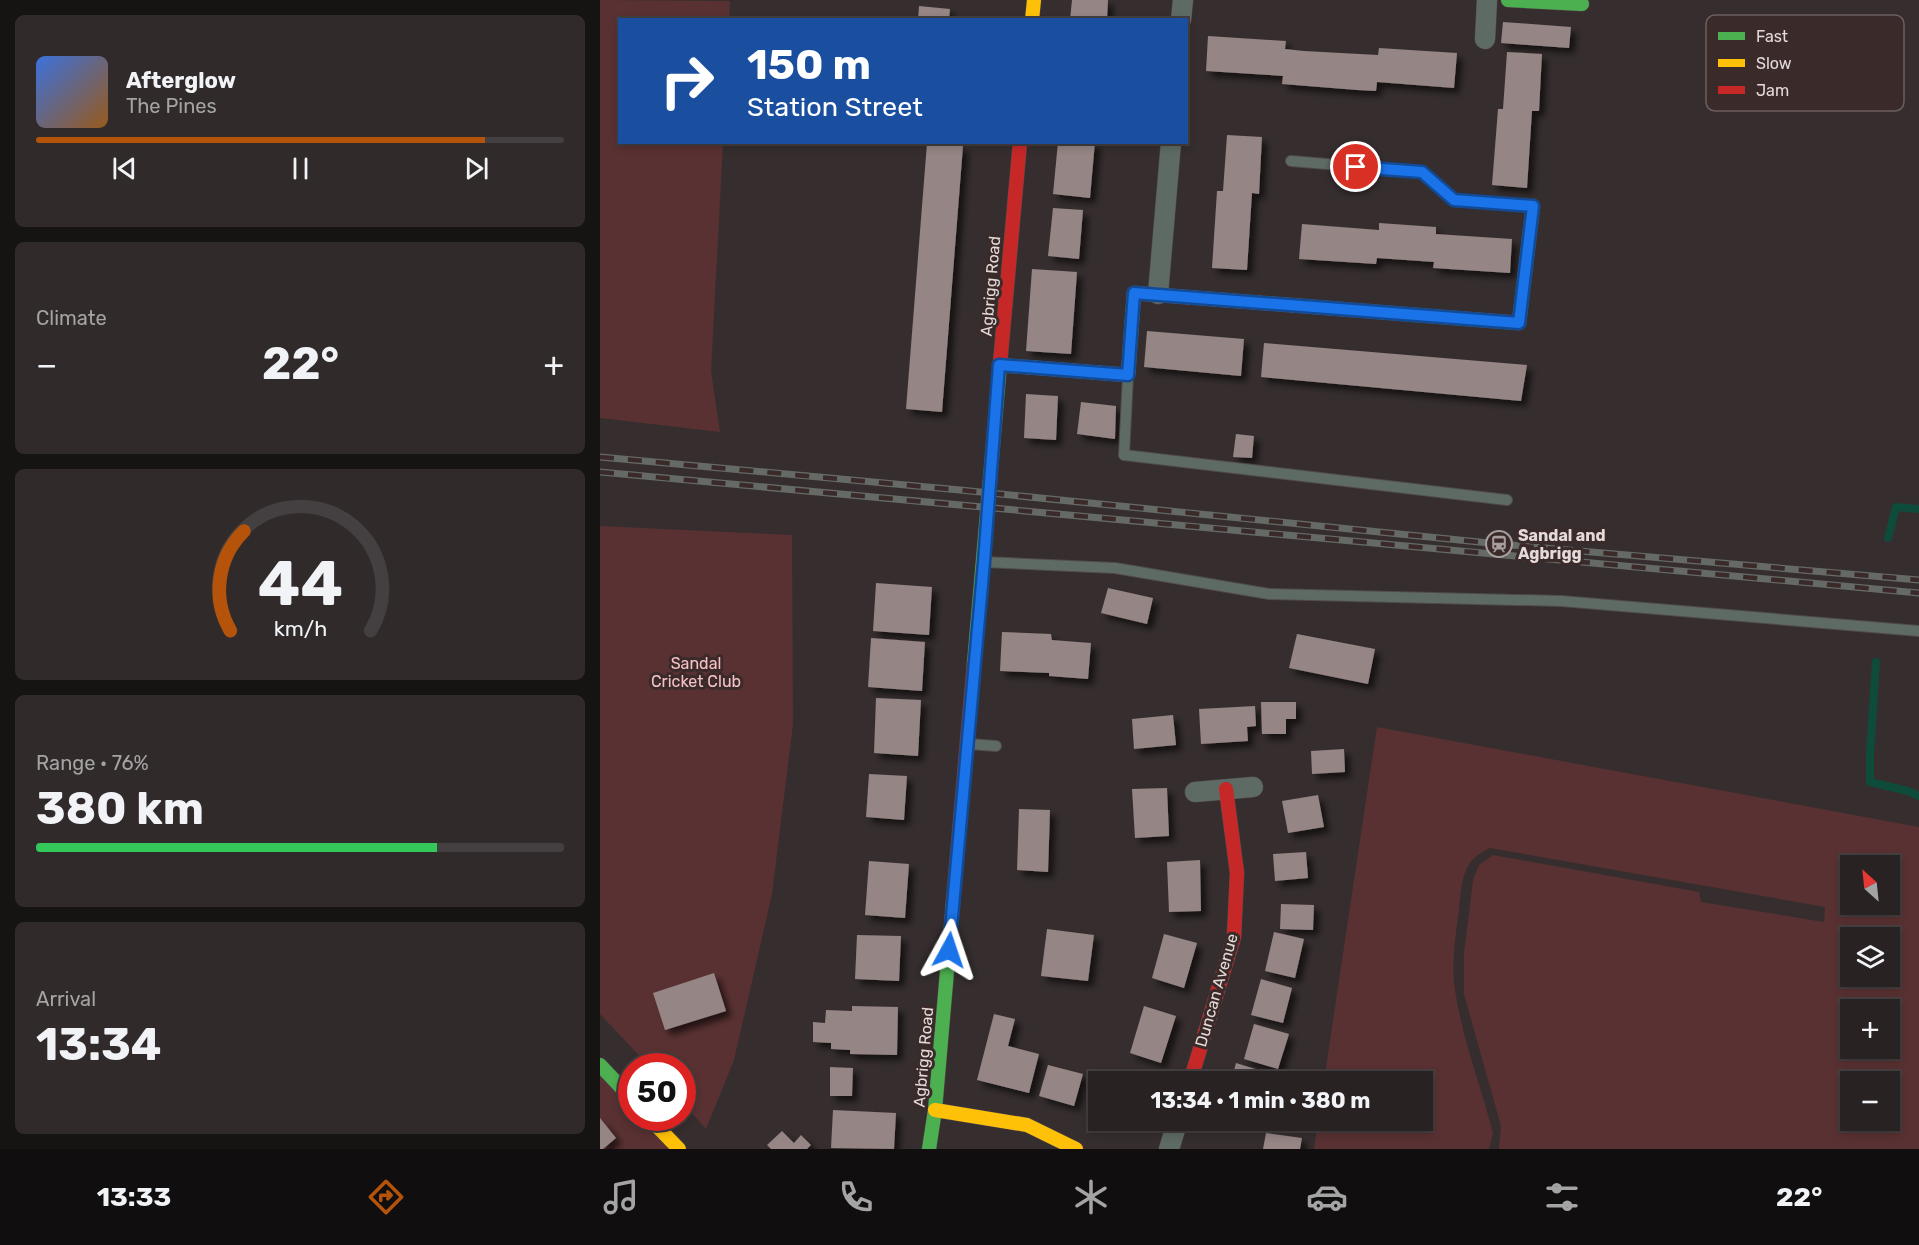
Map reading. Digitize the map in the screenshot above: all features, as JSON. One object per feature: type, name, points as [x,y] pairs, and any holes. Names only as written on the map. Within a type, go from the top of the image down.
[{"type":"street","points":[[1032,18],[1034,0]]},
{"type":"street","points":[[1181,18],[1183,0]]},
{"type":"street","points":[[1485,39],[1487,0]]},
{"type":"street","points":[[1508,0],[1582,4]]},
{"type":"street","name":"Agbrigg Road","points":[[929,1149],[935,1110],[1020,144]]},
{"type":"street","points":[[1158,294],[1171,144]]},
{"type":"street","points":[[999,365],[1128,375],[1134,293],[1519,323],[1533,206]]},
{"type":"street","points":[[1195,792],[1253,787]]},
{"type":"street","name":"Duncan Avenue","points":[[1193,1071],[1234,937],[1237,873],[1226,789]]},
{"type":"street","points":[[600,1065],[618,1084]]},
{"type":"street","points":[[935,1110],[1027,1125],[1076,1149]]},
{"type":"street","points":[[662,1131],[679,1149]]},
{"type":"street","points":[[1169,1149],[1175,1131]]},
{"type":"lane","points":[[1291,161],[1422,172],[1454,200],[1533,206]]},
{"type":"lane","points":[[1128,375],[1124,455],[1507,500]]},
{"type":"lane","points":[[984,562],[1115,568],[1269,594],[1561,601],[1919,631]]},
{"type":"lane","points":[[968,744],[996,747]]},
{"type":"green space","points":[[600,0],[730,1],[729,18],[618,18],[618,144],[723,144],[711,371],[720,432],[600,418]]},
{"type":"green space","name":"Sandal Cricket Club","points":[[600,526],[792,535],[793,724],[772,894],[734,1060],[706,1129],[696,1118],[696,1053],[637,1053],[600,1014]]},
{"type":"green space","points":[[1377,727],[1919,827],[1919,1149],[1499,1149],[1501,1126],[1464,994],[1464,954],[1473,880],[1479,865],[1493,855],[1699,892],[1701,902],[1824,922],[1825,907],[1490,848],[1474,859],[1465,873],[1461,889],[1454,964],[1454,982],[1461,1020],[1493,1133],[1489,1149],[1314,1149],[1317,1131],[1433,1131],[1433,1071],[1325,1071]]},
{"type":"green space","points":[[600,1066],[618,1085],[618,1131],[662,1131],[679,1149],[600,1149]]},
{"type":"building","points":[[1072,0],[1108,0],[1107,18],[1070,18]]},
{"type":"building","points":[[919,6],[950,9],[949,18],[918,18]]},
{"type":"building","points":[[1503,22],[1571,27],[1569,48],[1501,43]]},
{"type":"building","points":[[1208,36],[1286,41],[1285,49],[1304,51],[1378,55],[1379,48],[1457,53],[1454,88],[1377,82],[1376,91],[1357,90],[1282,84],[1283,76],[1206,71]]},
{"type":"building","points":[[1507,52],[1542,54],[1539,111],[1532,111],[1527,188],[1492,185],[1498,109],[1503,109]]},
{"type":"building","points":[[1227,135],[1262,137],[1259,194],[1252,193],[1247,270],[1212,268],[1217,191],[1223,191]]},
{"type":"building","points":[[927,144],[963,146],[942,412],[906,409]]},
{"type":"building","points":[[1058,144],[1095,144],[1090,198],[1053,194]]},
{"type":"building","points":[[1053,208],[1083,210],[1079,259],[1048,256]]},
{"type":"building","points":[[1379,223],[1436,227],[1436,234],[1512,239],[1510,273],[1433,268],[1434,262],[1377,258],[1376,264],[1299,259],[1302,224],[1379,230]]},
{"type":"building","points":[[1032,269],[1077,272],[1071,354],[1026,351]]},
{"type":"building","points":[[1147,331],[1244,339],[1241,376],[1144,367]]},
{"type":"building","points":[[1264,343],[1527,365],[1521,401],[1261,377]]},
{"type":"building","points":[[1026,394],[1058,396],[1056,440],[1024,438]]},
{"type":"building","points":[[1081,402],[1116,406],[1115,439],[1077,434]]},
{"type":"building","points":[[1236,434],[1254,436],[1252,458],[1233,457]]},
{"type":"building","points":[[876,583],[932,587],[929,635],[873,631]]},
{"type":"building","points":[[1108,588],[1153,598],[1147,624],[1101,613]]},
{"type":"building","points":[[1002,632],[1051,634],[1052,640],[1091,643],[1088,679],[1049,676],[1049,673],[1000,671]]},
{"type":"building","points":[[1297,634],[1375,649],[1368,684],[1289,668]]},
{"type":"building","points":[[871,638],[925,642],[922,691],[868,687]]},
{"type":"building","points":[[876,698],[921,700],[918,756],[874,753]]},
{"type":"building","points":[[1261,702],[1296,702],[1296,719],[1286,719],[1286,734],[1262,734]]},
{"type":"building","points":[[1255,706],[1256,726],[1247,727],[1248,741],[1201,744],[1199,709]]},
{"type":"building","points":[[1173,715],[1176,745],[1134,749],[1132,719]]},
{"type":"building","points":[[1344,749],[1345,772],[1312,774],[1311,751]]},
{"type":"building","points":[[869,774],[907,776],[904,820],[866,817]]},
{"type":"building","points":[[1167,788],[1169,836],[1135,838],[1132,789]]},
{"type":"building","points":[[1318,795],[1324,827],[1288,833],[1282,801]]},
{"type":"building","points":[[1019,809],[1050,810],[1048,872],[1017,870]]},
{"type":"building","points":[[1306,852],[1308,878],[1275,881],[1273,854]]},
{"type":"building","points":[[1200,860],[1201,911],[1169,912],[1167,862]]},
{"type":"building","points":[[869,861],[909,864],[905,918],[865,915]]},
{"type":"building","points":[[1281,904],[1314,905],[1313,930],[1280,929]]},
{"type":"building","points":[[1047,929],[1094,935],[1088,981],[1041,976]]},
{"type":"building","points":[[1274,932],[1304,939],[1295,978],[1265,971]]},
{"type":"building","points":[[1164,934],[1197,943],[1184,988],[1152,978]]},
{"type":"building","points":[[857,935],[901,936],[899,981],[855,979]]},
{"type":"building","points":[[714,973],[726,1011],[665,1030],[653,993]]},
{"type":"building","points":[[1261,979],[1292,988],[1283,1023],[1251,1015]]},
{"type":"building","points":[[852,1006],[898,1007],[897,1055],[850,1054],[850,1050],[831,1049],[831,1043],[813,1042],[813,1022],[825,1023],[826,1010],[852,1011]]},
{"type":"building","points":[[1144,1006],[1176,1016],[1161,1063],[1130,1053]]},
{"type":"building","points":[[994,1014],[1015,1019],[1008,1046],[1039,1054],[1029,1093],[977,1080]]},
{"type":"building","points":[[1254,1024],[1289,1034],[1278,1069],[1244,1059]]},
{"type":"building","points":[[1236,1063],[1262,1071],[1234,1071]]},
{"type":"building","points":[[1048,1065],[1083,1074],[1074,1106],[1039,1096]]},
{"type":"building","points":[[830,1067],[853,1068],[852,1096],[830,1096]]},
{"type":"building","points":[[833,1110],[896,1113],[894,1149],[831,1148]]},
{"type":"building","points":[[600,1118],[616,1138],[603,1149],[600,1149]]},
{"type":"building","points":[[782,1131],[794,1143],[801,1135],[811,1145],[807,1149],[771,1149],[767,1145]]},
{"type":"building","points":[[1266,1133],[1302,1138],[1300,1149],[1263,1149]]},
{"type":"waterway","points":[[1888,538],[1896,507],[1919,509]]},
{"type":"waterway","points":[[1876,662],[1870,782],[1919,796]]},
{"type":"railway","points":[[600,457],[960,490],[1499,544],[1919,580]]},
{"type":"railway","points":[[600,472],[1919,593]]},
{"type":"traffic: fast","points":[[1508,0],[1582,4]]},
{"type":"traffic: fast","points":[[1302,306],[1519,323],[1533,206]]},
{"type":"traffic: fast","points":[[974,664],[1000,364]]},
{"type":"traffic: fast","points":[[929,1149],[935,1110],[953,902]]},
{"type":"traffic: fast","points":[[600,1065],[618,1084]]},
{"type":"traffic: slow","points":[[1032,18],[1034,0]]},
{"type":"traffic: slow","points":[[999,365],[1128,375],[1134,293],[1302,306]]},
{"type":"traffic: slow","points":[[935,1110],[1027,1125],[1076,1149]]},
{"type":"traffic: slow","points":[[662,1131],[679,1149]]},
{"type":"traffic: jam","points":[[1000,364],[1020,144]]},
{"type":"traffic: jam","points":[[953,902],[974,664]]},
{"type":"traffic: jam","points":[[1193,1071],[1234,937],[1237,873],[1226,789]]},
{"type":"place","name":"Sandal and Agbrigg","points":[[1499,544]]},
{"type":"route","points":[[949,950],[984,562],[999,365],[1128,375],[1134,293],[1519,323],[1533,206],[1454,200],[1422,172],[1356,167]]}]
